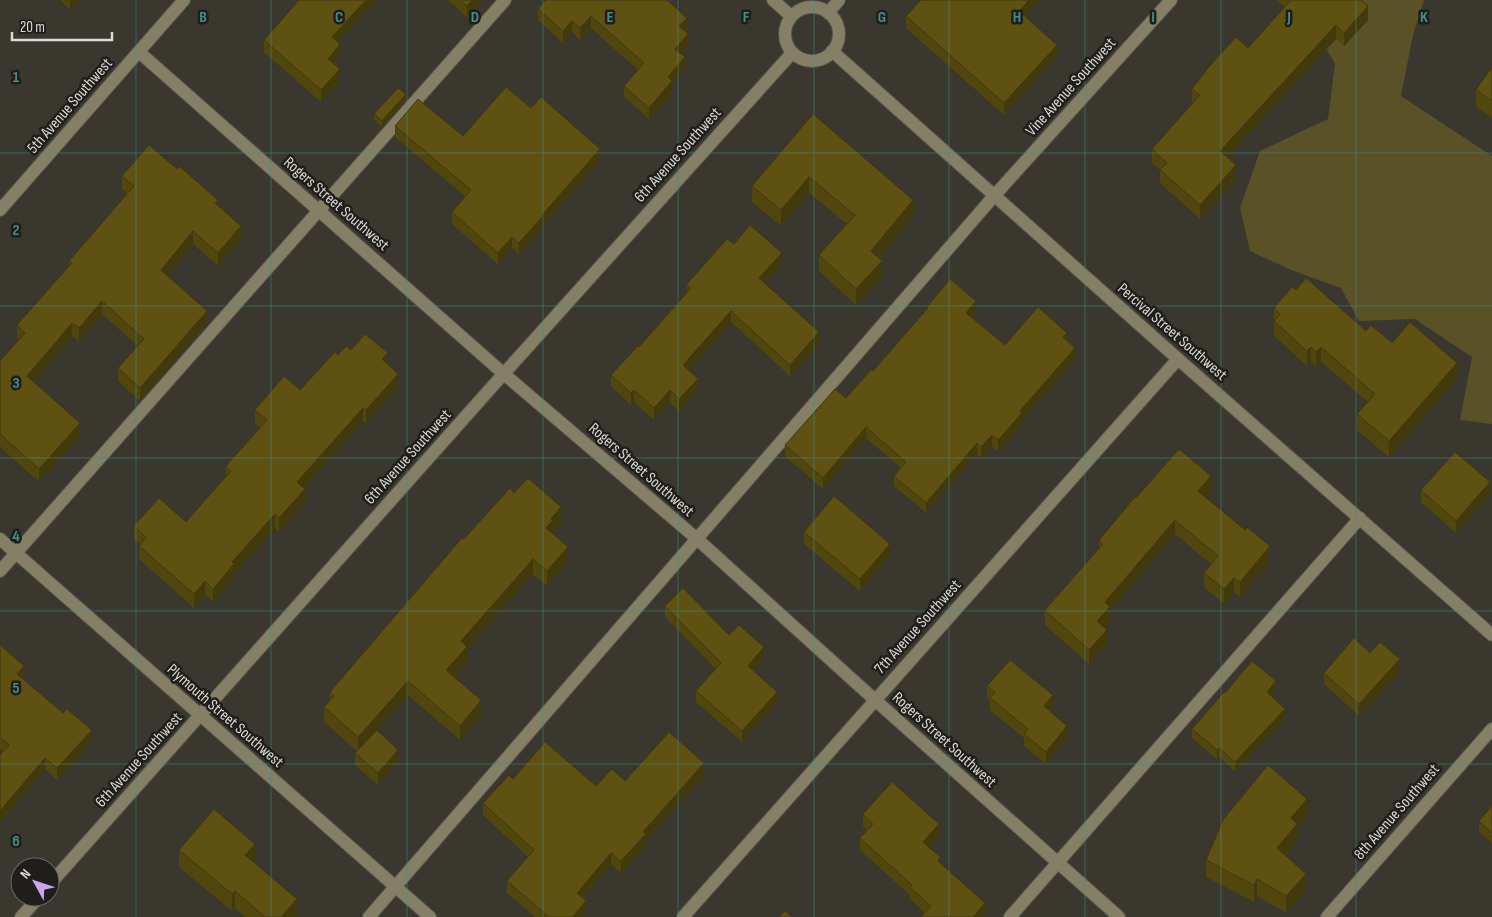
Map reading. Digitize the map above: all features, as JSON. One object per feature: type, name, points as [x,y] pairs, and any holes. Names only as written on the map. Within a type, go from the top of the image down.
[{"type":"street","name":"5th Avenue Southwest","points":[[0,210],[184,0]]},
{"type":"street","points":[[0,571],[505,0]]},
{"type":"street","points":[[773,0],[792,16]]},
{"type":"street","points":[[828,13],[839,0]]},
{"type":"street","name":"Vine Avenue Southwest","points":[[370,917],[696,538],[994,196],[1172,0]]},
{"type":"street","points":[[808,7],[817,8],[828,13],[837,24],[838,32],[838,41],[832,51],[821,60],[812,61],[804,60],[792,53],[784,33],[792,16],[799,10],[808,7]]},
{"type":"street","name":"Percival Street Southwest","points":[[832,51],[1178,360],[1492,635]]},
{"type":"street","name":"Rogers Street Southwest","points":[[139,52],[504,374],[696,538],[1119,917]]},
{"type":"street","name":"6th Avenue Southwest","points":[[60,873],[792,53]]},
{"type":"street","name":"7th Avenue Southwest","points":[[683,917],[1178,360]]},
{"type":"street","points":[[1010,917],[1360,518]]},
{"type":"street","name":"Plymouth Street Southwest","points":[[0,539],[430,917]]},
{"type":"street","name":"8th Avenue Southwest","points":[[1334,915],[1492,729]]},
{"type":"street","points":[[21,917],[30,907]]},
{"type":"shaded area","points":[[1300,0],[1424,0],[1413,35],[1401,96],[1492,156],[1492,424],[1460,420],[1472,357],[1415,319],[1359,321],[1341,288],[1291,270],[1250,251],[1240,208],[1260,151],[1328,119],[1335,64]]},
{"type":"building","points":[[299,0],[366,0],[332,37],[340,44],[328,59],[340,69],[321,90],[264,40]]},
{"type":"building","points":[[460,0],[472,0],[467,6]]},
{"type":"building","points":[[546,0],[667,0],[687,18],[679,26],[688,34],[675,49],[685,57],[668,77],[672,81],[649,108],[624,86],[644,63],[591,16],[580,28],[572,21],[563,31],[538,9]]},
{"type":"building","points":[[921,0],[1029,0],[1019,11],[1057,45],[1004,103],[906,16]]},
{"type":"building","points":[[1291,0],[1361,0],[1368,6],[1344,33],[1336,25],[1220,151],[1236,165],[1200,205],[1160,170],[1167,163],[1152,149],[1200,95],[1192,89],[1236,37],[1248,48]]},
{"type":"building","points":[[1492,67],[1492,101],[1476,90]]},
{"type":"building","points":[[506,87],[531,108],[541,97],[600,149],[519,243],[512,237],[498,253],[452,212],[471,190],[395,126],[418,99],[463,136]]},
{"type":"building","points":[[398,88],[406,94],[382,121],[374,114]]},
{"type":"building","points":[[813,114],[913,200],[871,251],[882,261],[856,289],[819,255],[855,215],[809,177],[781,210],[752,186]]},
{"type":"building","points":[[149,145],[177,169],[179,166],[218,200],[215,203],[241,226],[218,253],[193,231],[161,270],[207,311],[140,388],[118,368],[144,339],[102,301],[79,328],[72,323],[27,376],[80,423],[39,469],[0,434],[0,361],[25,333],[17,325],[72,263],[69,261],[134,186],[122,176]]},
{"type":"building","points":[[750,225],[782,253],[759,278],[819,332],[790,365],[731,311],[683,365],[698,379],[679,399],[670,390],[654,408],[634,390],[631,393],[611,375],[639,347],[691,288],[687,284],[727,239],[734,244]]},
{"type":"building","points":[[1306,278],[1366,331],[1371,325],[1392,343],[1410,322],[1457,363],[1389,441],[1357,414],[1375,394],[1321,347],[1316,352],[1311,347],[1307,351],[1274,321],[1280,314],[1274,308],[1292,287],[1296,290]]},
{"type":"building","points":[[950,279],[976,301],[966,313],[1005,345],[1038,307],[1067,333],[1063,337],[1075,348],[1020,411],[1022,413],[998,440],[992,435],[981,447],[977,443],[926,503],[894,476],[906,462],[866,427],[823,478],[785,445],[835,389],[846,398],[871,370],[873,371],[928,308]]},
{"type":"building","points":[[365,334],[388,353],[382,359],[398,374],[366,410],[363,408],[297,482],[305,489],[279,518],[275,514],[232,562],[234,564],[213,589],[205,581],[194,594],[139,546],[146,537],[134,526],[159,498],[186,522],[231,471],[226,466],[267,420],[255,410],[284,376],[300,390],[335,352],[338,355],[346,346],[351,350]]},
{"type":"building","points":[[1179,449],[1211,476],[1198,491],[1245,530],[1247,527],[1270,546],[1240,582],[1234,578],[1224,589],[1204,573],[1218,556],[1175,520],[1105,602],[1110,607],[1097,621],[1107,630],[1089,650],[1045,610],[1103,544],[1099,540]]},
{"type":"building","points":[[1455,452],[1490,482],[1456,521],[1421,490]]},
{"type":"building","points":[[528,478],[561,507],[546,528],[568,547],[547,571],[533,559],[461,641],[467,647],[446,670],[481,700],[460,726],[408,681],[358,737],[324,707],[334,696],[330,692],[462,538],[464,539],[510,488],[514,493]]},
{"type":"building","points":[[834,496],[890,544],[860,579],[804,532]]},
{"type":"building","points":[[683,588],[729,635],[739,625],[764,647],[748,666],[777,692],[742,731],[696,691],[721,663],[665,606]]},
{"type":"building","points":[[1354,638],[1370,653],[1380,642],[1400,659],[1359,704],[1324,673]]},
{"type":"building","points":[[0,645],[24,666],[17,674],[63,713],[67,709],[92,730],[57,768],[45,758],[0,811],[0,755],[9,745],[0,737]]},
{"type":"building","points":[[1010,660],[1053,695],[1044,706],[1067,726],[1046,752],[1024,734],[1028,729],[990,698],[995,692],[987,686]]},
{"type":"building","points":[[1252,661],[1276,681],[1267,692],[1285,709],[1235,762],[1192,729]]},
{"type":"building","points":[[377,730],[398,750],[378,773],[355,753]]},
{"type":"building","points":[[669,732],[704,763],[643,832],[646,834],[621,861],[611,853],[577,893],[586,901],[572,917],[549,917],[507,881],[534,850],[483,803],[509,775],[513,779],[545,742],[596,786],[612,769],[625,781]]},
{"type":"building","points":[[1268,765],[1307,799],[1291,818],[1297,824],[1277,848],[1306,874],[1286,896],[1257,879],[1254,885],[1206,860],[1223,820]]},
{"type":"building","points":[[892,782],[939,824],[923,842],[940,857],[938,861],[985,903],[973,917],[921,917],[931,906],[910,887],[912,885],[860,838],[873,824],[863,814]]},
{"type":"building","points":[[1492,806],[1492,833],[1479,821]]},
{"type":"building","points":[[214,809],[255,844],[245,855],[297,899],[281,917],[265,917],[235,891],[232,894],[179,850]]},
{"type":"building","points":[[785,911],[792,917],[779,917]]}]
